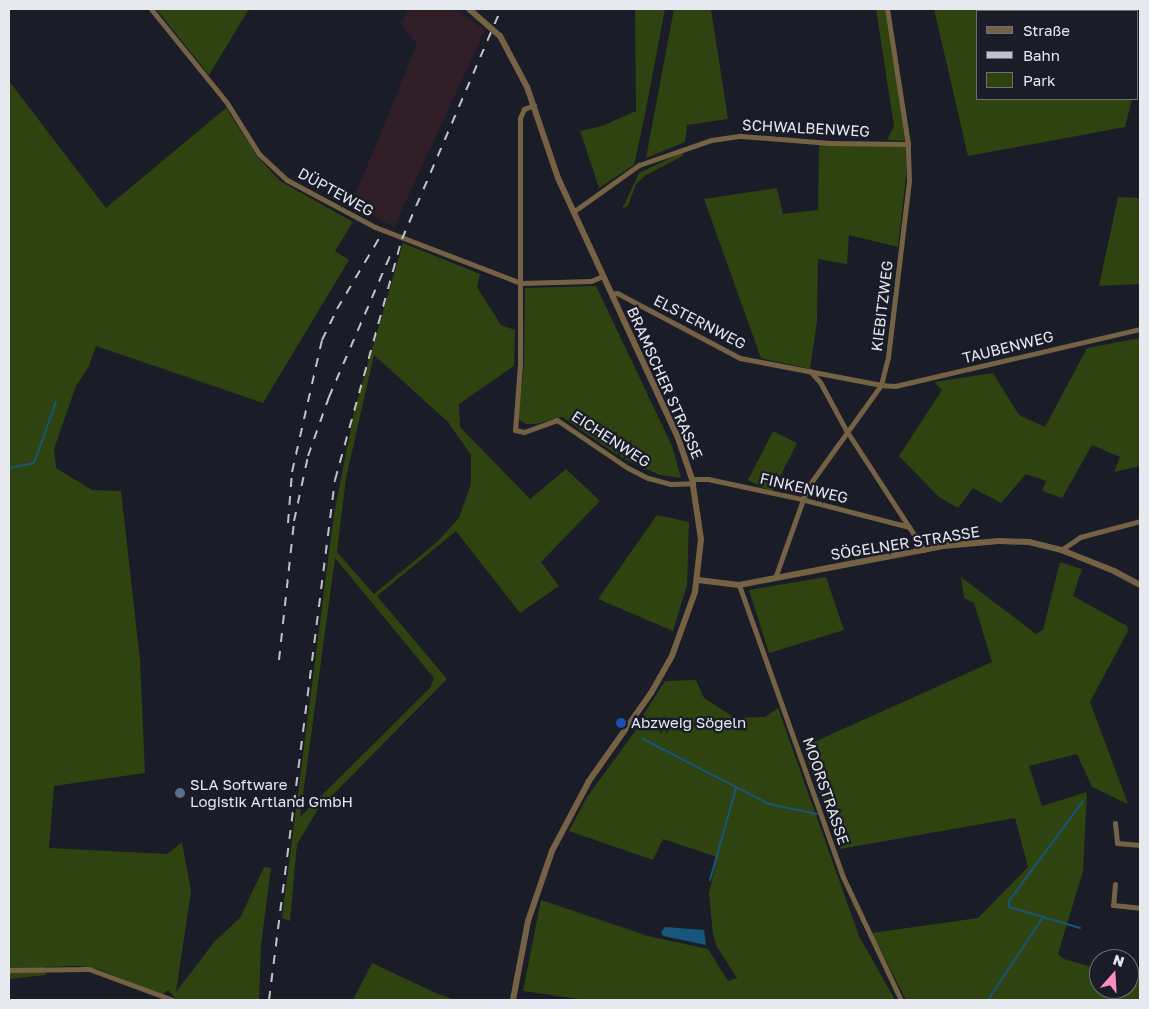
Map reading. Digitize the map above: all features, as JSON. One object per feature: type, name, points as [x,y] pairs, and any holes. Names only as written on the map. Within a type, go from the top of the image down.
[{"type":"street","name":"DÜPTEWEG","points":[[151,9],[227,103],[259,154],[287,180],[383,231],[521,283]]},
{"type":"street","name":"KIEBITZWEG","points":[[776,578],[801,499],[846,430],[881,385],[893,328],[909,180],[908,144],[887,9]]},
{"type":"street","name":"BRAMSCHER STRASSE","points":[[471,10],[493,28],[521,72],[573,212],[678,438],[693,481],[702,539],[698,580],[681,636],[662,674],[589,781],[552,851],[528,921],[513,1000]]},
{"type":"street","name":"EICHENWEG","points":[[534,105],[524,109],[520,118],[521,283],[515,430],[524,432],[557,420],[628,468],[648,478],[670,484],[693,481]]},
{"type":"street","name":"SCHWALBENWEG","points":[[573,212],[639,165],[711,140],[741,136],[840,143],[908,144]]},
{"type":"street","points":[[521,283],[591,282],[603,276]]},
{"type":"street","name":"ELSTERNWEG","points":[[612,294],[617,293],[740,358],[881,385]]},
{"type":"street","name":"TAUBENWEG","points":[[881,385],[895,386],[1140,329]]},
{"type":"street","points":[[809,371],[820,382],[846,430],[924,550]]},
{"type":"street","name":"FINKENWEG","points":[[693,481],[708,479],[801,499],[909,527]]},
{"type":"street","points":[[1061,550],[1080,537],[1140,521]]},
{"type":"street","name":"SÖGELNER STRASSE","points":[[698,580],[739,585],[924,550],[999,541],[1029,542],[1061,550],[1114,571],[1140,585]]},
{"type":"street","name":"MOORSTRASSE","points":[[739,585],[843,877],[900,1000]]},
{"type":"street","points":[[1115,823],[1117,843],[1140,845]]},
{"type":"street","points":[[1115,884],[1113,905],[1140,908]]},
{"type":"street","points":[[9,970],[89,970],[163,999],[173,1000]]},
{"type":"shaded area","points":[[404,9],[454,9],[485,30],[394,227],[351,205],[417,44],[400,24],[408,12]]},
{"type":"green space","points":[[156,9],[249,9],[209,75]]},
{"type":"green space","points":[[635,9],[665,9],[645,114],[634,165],[599,188],[580,131],[602,126],[636,111]]},
{"type":"green space","points":[[674,9],[711,9],[728,119],[687,125],[685,142],[646,158]]},
{"type":"green space","points":[[876,9],[885,9],[906,141],[887,140],[894,126]]},
{"type":"green space","points":[[934,9],[1104,10],[976,10],[976,100],[1132,100],[1125,127],[968,156]]},
{"type":"green space","points":[[9,81],[106,208],[226,108],[257,156],[280,181],[353,222],[335,251],[349,260],[263,403],[96,346],[89,366],[76,386],[54,449],[56,468],[92,490],[121,491],[140,660],[145,773],[54,786],[49,848],[167,854],[182,842],[191,891],[176,992],[215,941],[240,918],[264,867],[271,868],[261,945],[259,1000],[176,999],[168,990],[162,995],[98,969],[79,966],[45,967],[46,975],[9,979]]},
{"type":"green space","points":[[819,143],[906,146],[906,176],[898,247],[849,235],[847,264],[818,259],[817,321],[810,369],[761,358],[704,199],[777,188],[783,214],[818,210]]},
{"type":"green space","points":[[683,152],[683,156],[646,175],[636,184],[628,206],[622,209],[639,173]]},
{"type":"green space","points":[[1118,197],[1140,198],[1140,284],[1099,286]]},
{"type":"green space","points":[[403,243],[480,274],[477,287],[501,325],[515,330],[514,366],[459,404],[460,427],[530,499],[566,469],[600,501],[541,562],[559,586],[520,613],[456,531],[377,596],[447,679],[317,811],[297,844],[290,921],[282,918],[334,514],[355,408]],"holes":[[[374,355],[448,422],[471,455],[471,484],[459,518],[437,542],[374,594],[337,552],[346,478]],[[335,558],[434,678],[430,688],[300,817]]]},
{"type":"green space","points":[[596,286],[672,446],[681,478],[660,475],[622,458],[562,417],[536,424],[526,424],[518,419],[524,364],[525,288]]},
{"type":"green space","points":[[1140,338],[1140,466],[1114,472],[1120,457],[1092,445],[1062,498],[1042,491],[1046,481],[1026,474],[1001,503],[973,488],[958,508],[939,497],[899,456],[942,390],[934,382],[993,373],[1019,415],[1045,427],[1087,348]]},
{"type":"green space","points":[[773,431],[797,443],[772,492],[748,480]]},
{"type":"green space","points":[[657,515],[689,522],[687,585],[673,631],[598,599]]},
{"type":"green space","points":[[1060,562],[1082,569],[1073,596],[1127,626],[1128,631],[1090,702],[1128,804],[1092,787],[1077,754],[1029,766],[1042,806],[1087,792],[1083,871],[1058,954],[1064,959],[1089,966],[1089,999],[1139,999],[1140,969],[1140,1000],[906,1000],[872,933],[978,918],[1028,867],[1015,818],[840,849],[803,747],[992,662],[974,603],[964,598],[961,577],[1036,634],[1043,630]]},
{"type":"green space","points":[[826,577],[844,630],[769,653],[749,590]]},
{"type":"green space","points":[[696,680],[704,698],[735,718],[765,717],[778,708],[859,936],[895,1000],[586,1000],[523,991],[541,900],[648,936],[708,949],[728,981],[737,978],[717,947],[713,935],[709,893],[717,857],[663,839],[653,860],[569,831],[587,797],[644,719],[642,717],[665,681]]},
{"type":"green space","points":[[372,963],[438,994],[455,1000],[353,1000]]},
{"type":"water","points":[[665,927],[704,930],[706,945],[663,936],[661,932]]},
{"type":"waterway","points":[[9,468],[34,463],[56,402]]},
{"type":"waterway","points":[[643,739],[769,804],[817,814]]},
{"type":"waterway","points":[[710,880],[736,788]]},
{"type":"waterway","points":[[1080,928],[1009,907],[1009,901],[1083,801]]},
{"type":"waterway","points":[[988,1000],[1043,917]]},
{"type":"railway","points":[[269,1000],[335,480],[402,239],[501,9]]},
{"type":"railway","points":[[288,523],[292,472],[322,340],[337,309],[380,237]]},
{"type":"railway","points":[[279,660],[294,521],[308,456],[329,397],[390,256]]},
{"type":"place","name":"Abzweig Sögeln","points":[[621,723]]},
{"type":"place","name":"SLA Software Logistik Artland GmbH","points":[[180,793]]}]
